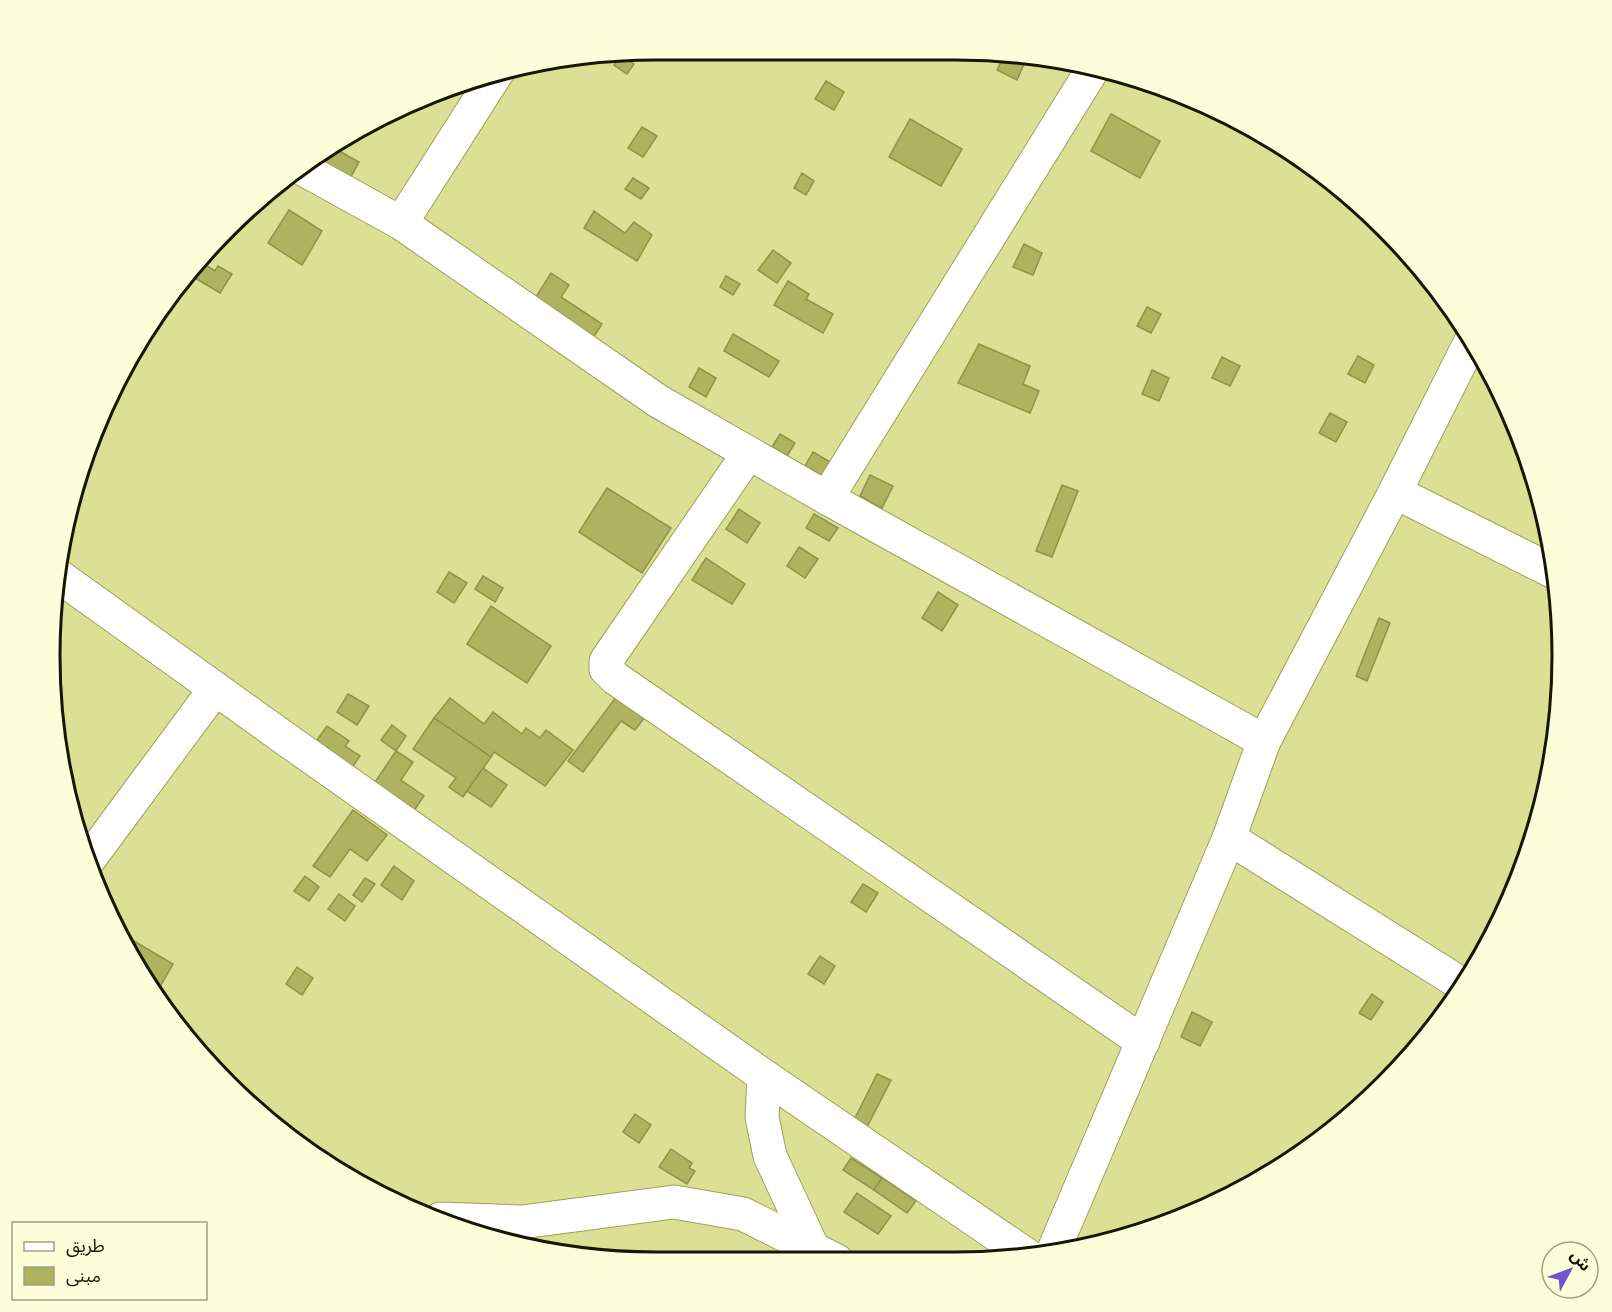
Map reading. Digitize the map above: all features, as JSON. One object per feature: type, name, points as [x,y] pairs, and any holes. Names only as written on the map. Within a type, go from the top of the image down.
[{"type":"street","points":[[827,498],[1089,75]]},
{"type":"street","points":[[401,223],[489,84]]},
{"type":"street","points":[[308,172],[401,223],[658,401],[748,454],[1264,741]]},
{"type":"street","points":[[1057,1243],[1229,838],[1264,741],[1395,492],[1467,349]]},
{"type":"street","points":[[748,454],[606,661],[606,669],[615,678],[1143,1042]]},
{"type":"street","points":[[1395,492],[1545,568]]},
{"type":"street","points":[[65,580],[764,1076],[1017,1249]]},
{"type":"street","points":[[94,853],[215,688]]},
{"type":"street","points":[[1229,838],[1456,981]]},
{"type":"street","points":[[764,1076],[762,1117],[770,1156],[823,1252]]},
{"type":"street","points":[[466,1221],[522,1222],[674,1202],[743,1214],[817,1252]]},
{"type":"building","points":[[617,61],[629,61],[634,64],[627,74],[614,65]]},
{"type":"building","points":[[1001,62],[1024,64],[1017,80],[997,70]]},
{"type":"building","points":[[826,81],[844,92],[834,110],[815,99]]},
{"type":"building","points":[[1111,114],[1160,141],[1140,178],[1091,151]]},
{"type":"building","points":[[910,119],[962,149],[941,186],[889,157]]},
{"type":"building","points":[[642,127],[657,136],[643,157],[628,148]]},
{"type":"building","points":[[340,151],[359,162],[347,184],[316,166]]},
{"type":"building","points":[[802,173],[814,181],[806,195],[794,188]]},
{"type":"building","points":[[633,178],[649,188],[641,199],[625,189]]},
{"type":"building","points":[[289,210],[322,231],[302,265],[268,243]]},
{"type":"building","points":[[594,211],[625,233],[634,222],[652,235],[637,261],[584,228]]},
{"type":"building","points":[[1024,244],[1042,253],[1033,275],[1013,267]]},
{"type":"building","points":[[773,250],[791,263],[777,283],[758,270]]},
{"type":"building","points":[[206,265],[215,271],[218,266],[232,274],[220,293],[195,278]]},
{"type":"building","points":[[551,273],[569,285],[561,297],[602,324],[593,338],[534,300]]},
{"type":"building","points":[[726,276],[740,284],[733,295],[720,287]]},
{"type":"building","points":[[788,281],[809,294],[806,299],[833,314],[823,333],[774,305]]},
{"type":"building","points":[[1147,307],[1161,314],[1151,333],[1137,326]]},
{"type":"building","points":[[733,334],[779,361],[769,377],[724,351]]},
{"type":"building","points":[[979,344],[1030,366],[1023,384],[1039,391],[1030,413],[958,383]]},
{"type":"building","points":[[1358,356],[1374,365],[1365,383],[1348,374]]},
{"type":"building","points":[[1222,357],[1240,366],[1230,386],[1212,378]]},
{"type":"building","points":[[699,368],[716,378],[706,397],[689,387]]},
{"type":"building","points":[[1152,370],[1169,378],[1159,401],[1142,394]]},
{"type":"building","points":[[1330,413],[1347,422],[1336,442],[1319,433]]},
{"type":"building","points":[[780,434],[795,443],[787,456],[772,447]]},
{"type":"building","points":[[813,452],[837,466],[829,480],[805,466]]},
{"type":"building","points":[[870,475],[893,486],[882,508],[860,496]]},
{"type":"building","points":[[1062,485],[1078,491],[1052,557],[1036,551]]},
{"type":"building","points":[[607,488],[671,528],[642,573],[579,532]]},
{"type":"building","points":[[739,509],[760,523],[747,543],[726,529]]},
{"type":"building","points":[[814,514],[838,528],[829,541],[806,528]]},
{"type":"building","points":[[799,547],[818,559],[805,578],[787,566]]},
{"type":"building","points":[[706,558],[745,584],[732,604],[692,580]]},
{"type":"building","points":[[449,572],[467,583],[454,603],[437,592]]},
{"type":"building","points":[[483,576],[503,588],[495,602],[475,589]]},
{"type":"building","points":[[938,592],[958,605],[942,631],[922,618]]},
{"type":"building","points":[[491,606],[551,646],[527,683],[467,644]]},
{"type":"building","points":[[1379,618],[1390,623],[1367,681],[1356,676]]},
{"type":"building","points":[[348,694],[369,706],[357,725],[337,712]]},
{"type":"building","points":[[617,696],[645,717],[635,730],[621,721],[583,772],[568,761]]},
{"type":"building","points":[[450,698],[484,724],[493,712],[522,734],[526,728],[540,738],[546,730],[573,750],[545,786],[494,752],[491,757],[434,718]]},
{"type":"building","points":[[434,718],[491,757],[463,797],[449,787],[456,778],[413,749]]},
{"type":"building","points":[[392,725],[406,736],[396,751],[381,740]]},
{"type":"building","points":[[327,726],[349,741],[345,746],[360,756],[349,772],[312,747]]},
{"type":"building","points":[[396,751],[413,762],[401,780],[424,796],[411,815],[371,788]]},
{"type":"building","points":[[483,768],[507,785],[491,807],[467,791]]},
{"type":"building","points":[[353,810],[387,835],[367,861],[350,849],[330,877],[313,866]]},
{"type":"building","points":[[394,866],[414,881],[402,900],[381,885]]},
{"type":"building","points":[[305,876],[319,887],[309,901],[294,891]]},
{"type":"building","points":[[365,878],[375,884],[362,902],[353,895]]},
{"type":"building","points":[[863,884],[878,893],[866,912],[851,902]]},
{"type":"building","points":[[339,894],[355,906],[345,921],[328,909]]},
{"type":"building","points":[[132,940],[173,964],[160,987]]},
{"type":"building","points":[[820,956],[835,966],[824,984],[808,974]]},
{"type":"building","points":[[297,967],[313,978],[302,995],[286,984]]},
{"type":"building","points":[[1372,994],[1383,1002],[1371,1020],[1359,1013]]},
{"type":"building","points":[[1192,1012],[1212,1022],[1200,1046],[1181,1037]]},
{"type":"building","points":[[877,1074],[891,1080],[866,1129],[853,1122]]},
{"type":"building","points":[[635,1114],[651,1125],[639,1143],[623,1132]]},
{"type":"building","points":[[671,1149],[692,1163],[689,1168],[695,1171],[687,1184],[659,1167]]},
{"type":"building","points":[[851,1158],[882,1178],[874,1190],[843,1170]]},
{"type":"building","points":[[882,1178],[916,1201],[907,1213],[874,1190]]},
{"type":"building","points":[[857,1193],[891,1216],[878,1234],[844,1212]]}]
